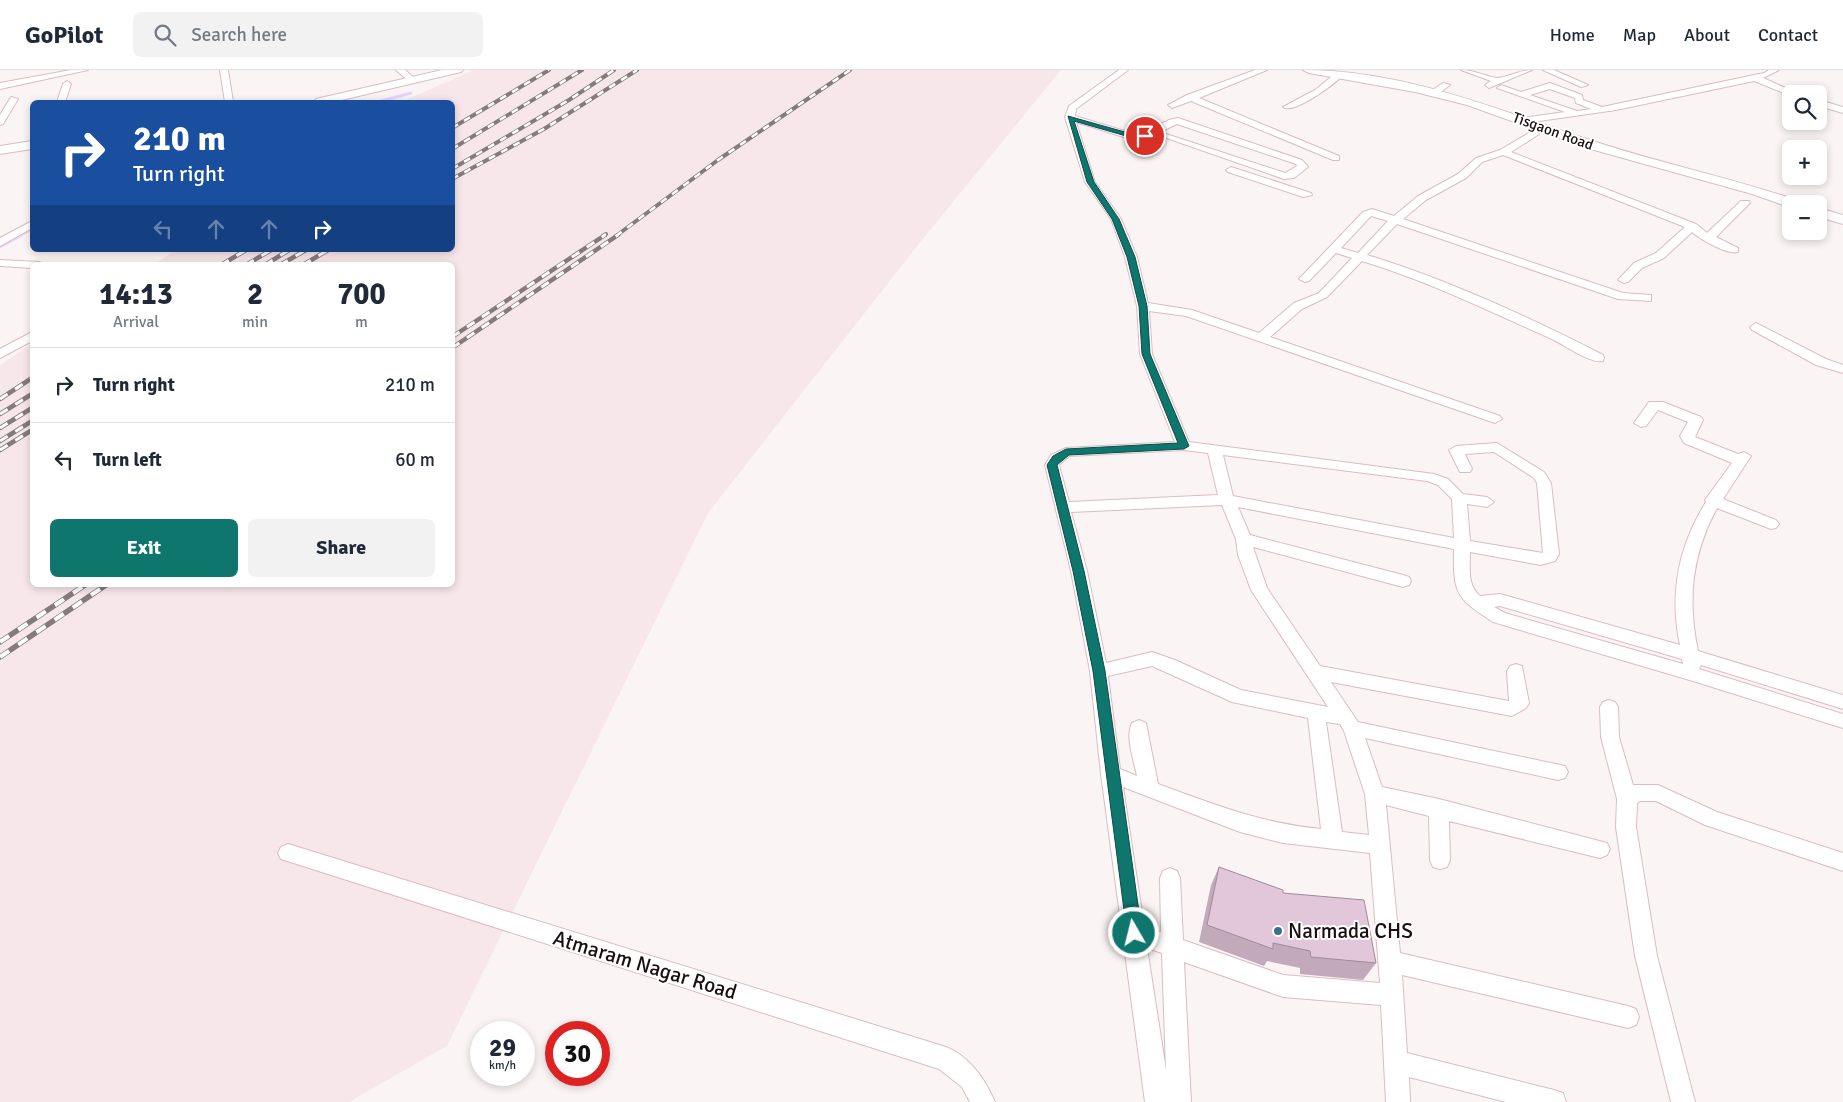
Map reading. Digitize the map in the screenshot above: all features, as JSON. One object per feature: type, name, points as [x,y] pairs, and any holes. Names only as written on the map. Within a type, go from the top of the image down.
[{"type":"street","points":[[0,86],[84,70]]},
{"type":"street","points":[[224,70],[229,100]]},
{"type":"street","points":[[400,70],[414,81]]},
{"type":"street","points":[[329,100],[457,70]]},
{"type":"street","points":[[1124,70],[1072,108],[1070,118],[1090,182],[1116,219],[1131,257],[1143,306],[1146,354],[1184,446]]},
{"type":"street","points":[[1172,105],[1263,70]]},
{"type":"street","name":"Tisgaon Road","points":[[1309,70],[1434,93],[1525,120],[1542,129],[1750,198],[1782,202]]},
{"type":"street","points":[[1465,70],[1520,95],[1577,111],[1588,104]]},
{"type":"street","points":[[1489,85],[1499,85],[1528,70]]},
{"type":"street","points":[[1547,70],[1584,84]]},
{"type":"street","points":[[1525,120],[1601,109],[1699,91],[1767,75],[1775,70]]},
{"type":"street","points":[[1287,107],[1318,92],[1339,75]]},
{"type":"street","points":[[1755,78],[1782,89]]},
{"type":"street","points":[[62,100],[67,84]]},
{"type":"street","points":[[1434,93],[1446,85]]},
{"type":"street","points":[[1520,95],[1550,86],[1580,97],[1579,101],[1601,109]]},
{"type":"street","points":[[1190,97],[1336,158]]},
{"type":"street","points":[[0,122],[14,99]]},
{"type":"street","points":[[1827,105],[1843,110]]},
{"type":"street","points":[[1070,118],[1137,137],[1176,151]]},
{"type":"street","points":[[1137,137],[1166,120],[1176,118],[1313,167],[1285,189]]},
{"type":"street","points":[[1137,137],[1178,121],[1299,162],[1303,167],[1290,176],[1284,176],[1159,134]]},
{"type":"street","points":[[1261,338],[1298,306],[1323,294],[1396,219],[1422,198],[1462,176],[1468,168],[1479,160],[1503,152],[1542,129]]},
{"type":"street","points":[[0,142],[30,138]]},
{"type":"street","points":[[0,150],[30,145]]},
{"type":"street","points":[[1503,152],[1692,226],[1708,239],[1734,250]]},
{"type":"street","points":[[1221,167],[1307,195]]},
{"type":"street","points":[[1708,239],[1750,198]]},
{"type":"street","points":[[1305,279],[1370,212],[1396,219],[1622,296],[1646,298]]},
{"type":"street","points":[[1827,215],[1843,220]]},
{"type":"street","points":[[0,243],[30,225]]},
{"type":"street","points":[[1624,280],[1638,266],[1657,257],[1692,226]]},
{"type":"street","points":[[1334,249],[1411,272],[1566,341],[1598,358]]},
{"type":"street","points":[[0,262],[30,266]]},
{"type":"street","points":[[1143,306],[1188,313],[1495,420]]},
{"type":"street","points":[[1756,327],[1821,362],[1843,369]]},
{"type":"street","points":[[0,354],[30,337]]},
{"type":"street","points":[[0,342],[18,344]]},
{"type":"street","points":[[1641,423],[1655,405],[1676,412],[1697,421],[1687,436],[1689,440],[1743,458],[1712,500],[1689,551],[1683,608],[1693,674]]},
{"type":"street","points":[[1157,1102],[1111,774],[1099,671],[1079,571],[1061,507],[1052,465],[1056,458],[1066,452],[1184,446],[1429,477],[1443,482],[1464,499],[1487,502]]},
{"type":"street","points":[[1061,507],[1227,500],[1541,559],[1546,559],[1551,554],[1544,483],[1539,475],[1494,446],[1456,450],[1471,468],[1429,477]]},
{"type":"street","points":[[1214,450],[1227,500],[1244,539],[1246,555],[1259,590],[1349,723],[1375,794],[1390,961],[1394,1062],[1398,1102]]},
{"type":"street","points":[[1464,499],[1468,546],[1462,588],[1475,603],[1499,618],[1693,674],[1843,721]]},
{"type":"street","points":[[1712,500],[1771,524]]},
{"type":"street","points":[[1244,539],[1404,581]]},
{"type":"street","points":[[1475,603],[1500,600],[1843,702]]},
{"type":"street","points":[[1579,623],[1580,641]]},
{"type":"street","points":[[1099,671],[1152,659],[1238,697],[1316,713],[1349,723],[1558,772]]},
{"type":"street","points":[[1314,672],[1512,710],[1520,703],[1516,671]]},
{"type":"street","points":[[1609,707],[1610,738],[1627,799],[1626,827],[1646,956],[1683,1102]]},
{"type":"street","points":[[1316,713],[1333,841]]},
{"type":"street","points":[[1139,728],[1139,741],[1150,789]]},
{"type":"street","points":[[1111,774],[1240,823],[1283,834],[1381,845]]},
{"type":"street","points":[[1627,799],[1636,792],[1658,794],[1712,819],[1843,862]]},
{"type":"street","points":[[1375,794],[1440,808],[1600,849]]},
{"type":"street","points":[[1440,808],[1440,860]]},
{"type":"street","name":"Atmaram Nagar Road","points":[[288,853],[946,1059],[970,1079],[983,1102]]},
{"type":"street","points":[[1170,878],[1180,1102]]},
{"type":"street","points":[[1134,933],[1283,986],[1391,995]]},
{"type":"street","points":[[1390,961],[1628,1017]]},
{"type":"street","points":[[1394,1062],[1554,1102]]},
{"type":"shaded area","points":[[474,70],[1061,70],[921,241],[708,513],[447,1046],[349,1102],[0,1102],[0,365],[30,345],[30,587],[455,587],[455,262],[158,262],[173,252],[455,252],[455,100],[406,100]]},
{"type":"building","points":[[1219,867],[1283,890],[1283,893],[1364,900],[1376,963],[1311,957],[1310,951],[1273,943],[1273,949],[1207,925]]},
{"type":"waterway","points":[[385,100],[411,93]]},
{"type":"waterway","points":[[19,236],[30,230]]},
{"type":"waterway","points":[[0,246],[21,235]]},
{"type":"railway","points":[[455,126],[549,70]]},
{"type":"railway","points":[[455,147],[582,70]]},
{"type":"railway","points":[[455,167],[569,100],[614,70]]},
{"type":"railway","points":[[455,177],[544,129],[637,70]]},
{"type":"railway","points":[[616,236],[718,160],[850,70]]},
{"type":"railway","points":[[455,335],[605,235]]},
{"type":"railway","points":[[455,346],[618,235]]},
{"type":"railway","points":[[226,262],[243,252]]},
{"type":"railway","points":[[251,262],[268,252]]},
{"type":"railway","points":[[270,262],[286,252]]},
{"type":"railway","points":[[285,262],[303,252]]},
{"type":"railway","points":[[308,262],[325,252]]},
{"type":"railway","points":[[0,399],[30,379]]},
{"type":"railway","points":[[0,414],[30,395]]},
{"type":"railway","points":[[0,428],[30,409]]},
{"type":"railway","points":[[0,441],[30,422]]},
{"type":"railway","points":[[0,450],[30,431]]},
{"type":"railway","points":[[0,642],[82,587]]},
{"type":"railway","points":[[0,657],[103,587]]},
{"type":"place","name":"Narmada CHS","points":[[1278,931]]},
{"type":"route","points":[[1134,933],[1111,774],[1099,671],[1079,571],[1061,507],[1052,465],[1056,458],[1066,452],[1184,446],[1146,354],[1143,306],[1131,257],[1116,219],[1090,182],[1080,144],[1070,118],[1140,138],[1145,136]]}]
